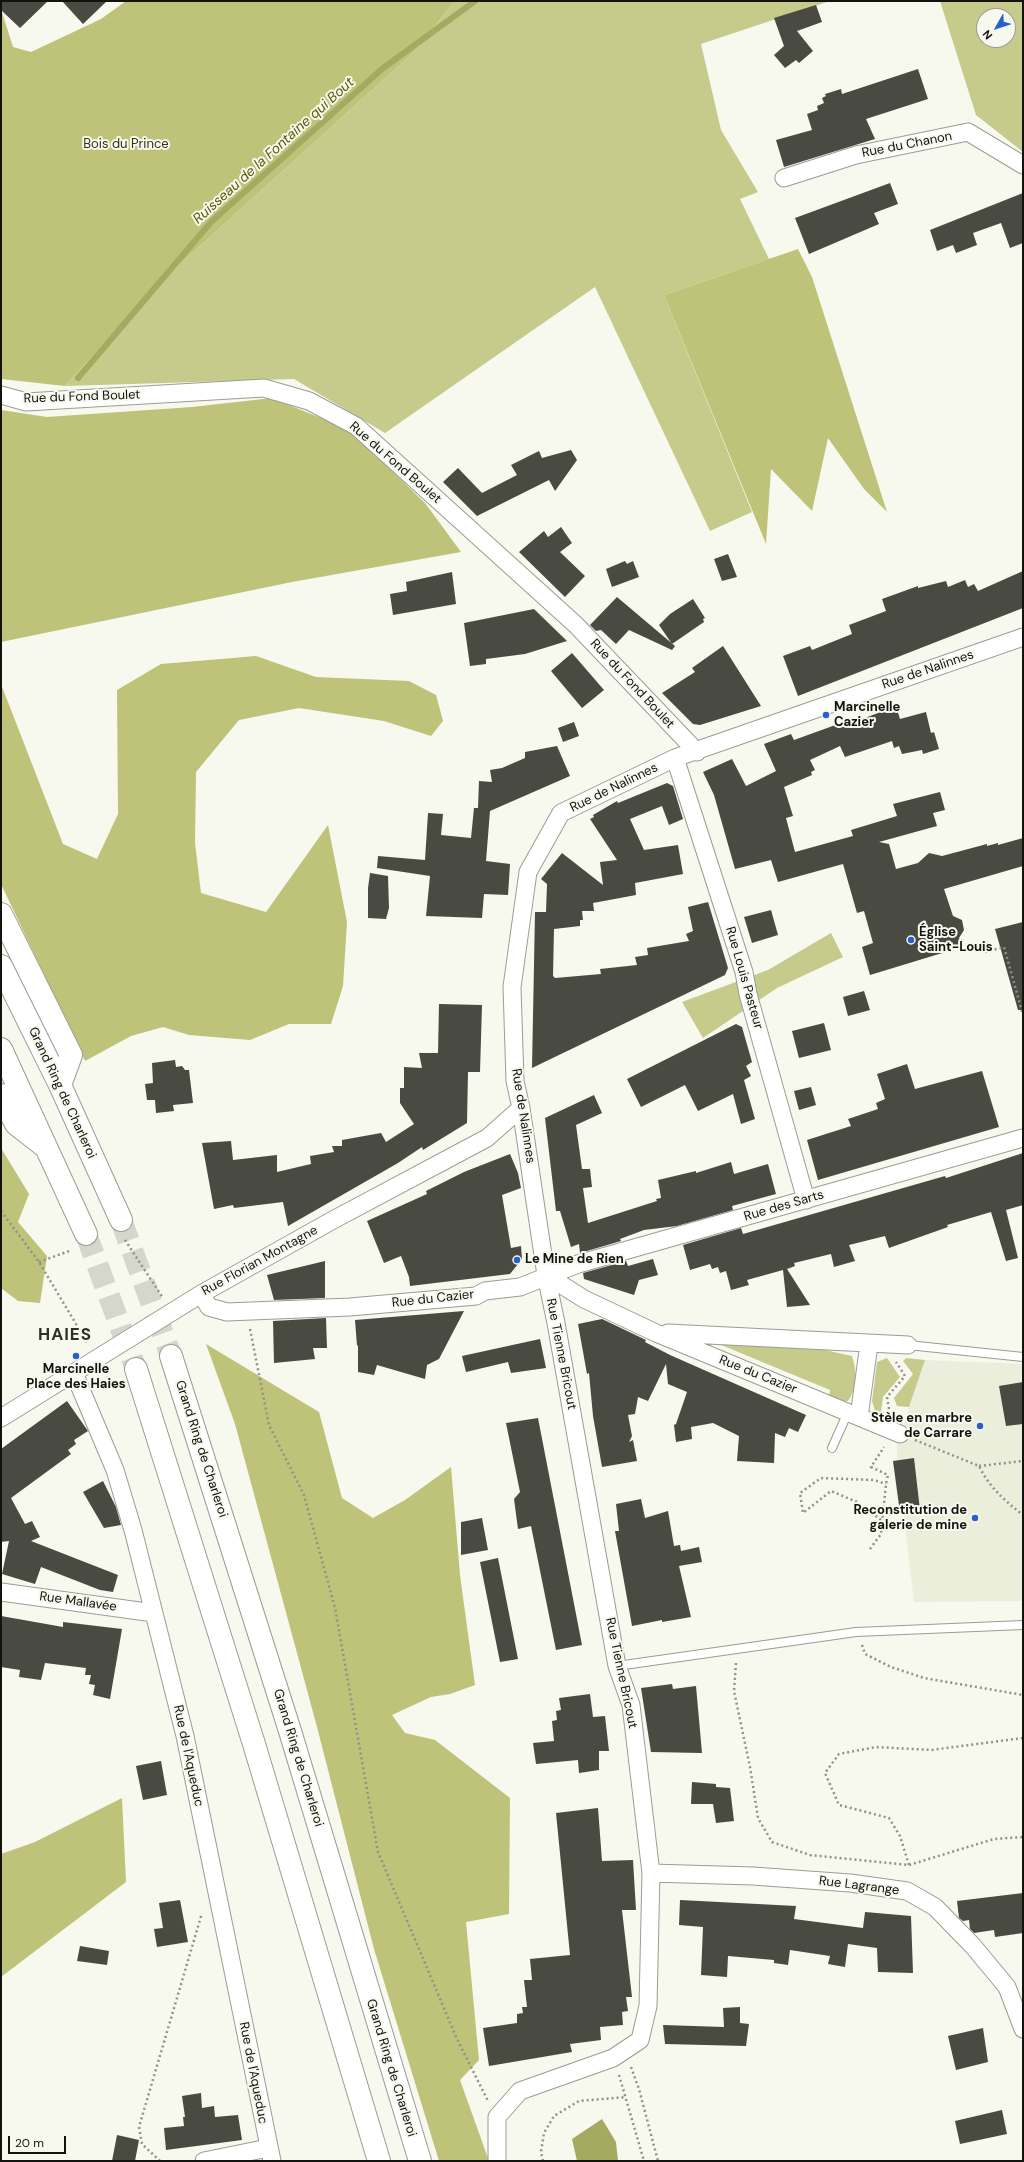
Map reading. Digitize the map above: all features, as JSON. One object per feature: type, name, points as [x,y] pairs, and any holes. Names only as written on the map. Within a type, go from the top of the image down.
[{"type":"highway","points":[[1,914],[71,1055],[60,1085]]},
{"type":"highway","name":"Grand Ring de Charleroi","points":[[1,966],[60,1085],[123,1229]]},
{"type":"highway","points":[[1,1049],[47,1148],[81,1241]]},
{"type":"highway","points":[[1,1095],[16,1124],[47,1148]]},
{"type":"highway","name":"Grand Ring de Charleroi","points":[[171,1356],[288,1724],[420,2161]]},
{"type":"highway","points":[[136,1369],[252,1737],[379,2161]]},
{"type":"street","name":"Rue du Chanon","points":[[784,178],[856,155],[968,132],[1023,165]]},
{"type":"street","name":"Rue du Fond Boulet","points":[[1,395],[26,402],[264,388],[309,401],[356,426],[374,442],[576,625],[697,752]]},
{"type":"street","name":"Rue de Nalinnes","points":[[546,1275],[521,1108],[515,1081],[512,987],[528,872],[561,813],[675,758],[697,752],[1023,636]]},
{"type":"street","name":"Rue Louis Pasteur","points":[[675,758],[744,972],[748,994],[806,1200]]},
{"type":"street","name":"Rue Florian Montagne","points":[[1,1418],[201,1294],[333,1220],[486,1138],[521,1108]]},
{"type":"street","name":"Rue des Sarts","points":[[546,1275],[1023,1138]]},
{"type":"street","name":"Rue du Cazier","points":[[201,1294],[212,1309],[225,1312],[350,1307],[476,1296],[485,1290],[520,1287],[546,1275],[584,1299],[656,1333],[897,1432]]},
{"type":"street","name":"Rue Tienne Bricout","points":[[497,2117],[520,2091],[589,2067],[619,2054],[640,2040],[648,2006],[651,1873],[631,1705],[617,1666],[556,1323],[546,1275]]},
{"type":"street","name":"Rue du Cazier","points":[[656,1333],[908,1345]]},
{"type":"street","points":[[854,1414],[869,1344]]},
{"type":"street","name":"Rue de l'Aqueduc","points":[[74,1373],[115,1470],[134,1530],[186,1736],[270,2155]]},
{"type":"street","name":"Rue Mallavée","points":[[1,1592],[154,1613]]},
{"type":"street","name":"Rue Lagrange","points":[[651,1873],[753,1876],[850,1883],[907,1891],[935,1907],[973,1946],[1007,1987],[1023,2029]]},
{"type":"street","points":[[497,2117],[497,2161]]},
{"type":"street","points":[[204,2161],[270,2155]]},
{"type":"lane","points":[[908,1345],[1023,1357]]},
{"type":"lane","points":[[832,1448],[854,1414]]},
{"type":"lane","points":[[617,1666],[856,1632],[1023,1625]]},
{"type":"path","points":[[985,952],[1004,947],[1023,1015]]},
{"type":"path","points":[[1,1211],[39,1262],[98,1359]]},
{"type":"path","points":[[123,1229],[172,1312]]},
{"type":"path","points":[[39,1262],[81,1241]]},
{"type":"path","points":[[246,1311],[269,1425],[304,1496],[335,1608],[378,1852],[457,2039],[497,2117]]},
{"type":"path","points":[[897,1432],[887,1397],[905,1376],[894,1358],[908,1345]]},
{"type":"path","points":[[897,1432],[979,1466],[1023,1461]]},
{"type":"path","points":[[870,1550],[881,1534],[888,1475],[871,1467],[897,1432]]},
{"type":"path","points":[[979,1466],[985,1480],[1004,1500],[1023,1515]]},
{"type":"path","points":[[882,1520],[857,1502],[831,1491],[803,1513],[800,1493],[821,1478],[874,1480],[886,1484]]},
{"type":"path","points":[[856,1632],[866,1654],[891,1667],[937,1681],[1023,1695]]},
{"type":"path","points":[[734,1649],[736,1672],[734,1691],[750,1767],[758,1818],[772,1842],[810,1855],[909,1865],[994,1839],[1023,1837]]},
{"type":"path","points":[[909,1865],[900,1836],[889,1818],[839,1805],[825,1773],[839,1754],[876,1747],[931,1750],[1023,1738]]},
{"type":"path","points":[[160,2161],[142,2144],[139,2127],[202,1912]]},
{"type":"path","points":[[619,2054],[626,2097],[644,2161]]},
{"type":"path","points":[[619,2054],[639,2089],[658,2161]]},
{"type":"path","points":[[543,2161],[541,2152],[544,2134],[554,2116],[579,2102],[626,2097]]},
{"type":"shaded area","points":[[455,1],[830,1],[701,44],[721,130],[758,192],[740,199],[769,259],[664,295],[752,512],[710,531],[595,287],[385,433],[294,379],[65,386],[157,285],[413,53]]},
{"type":"shaded area","points":[[940,1],[1023,1],[1023,152],[976,115]]},
{"type":"shaded area","points":[[831,933],[843,957],[777,988],[703,1038],[682,1002],[768,970]]},
{"type":"shaded area","points":[[705,1338],[820,1349],[852,1356],[856,1374],[854,1390],[848,1401],[835,1401],[829,1397],[830,1390],[714,1342],[709,1346],[707,1345]]},
{"type":"shaded area","points":[[887,1358],[900,1377],[883,1397],[881,1412],[875,1411],[872,1401],[877,1362]]},
{"type":"shaded area","points":[[906,1358],[925,1360],[909,1407],[897,1406],[894,1398],[913,1374],[903,1361]]},
{"type":"shaded area","points":[[925,1360],[1023,1364],[1023,1601],[914,1602],[897,1463],[897,1443]]},
{"type":"shaded area","points":[[602,2119],[616,2142],[618,2161],[577,2161],[572,2139]]},
{"type":"green space","name":"Bois du Prince","points":[[126,1],[455,1],[413,53],[157,285],[65,386],[1,379],[1,9],[13,47],[31,52],[101,19]]},
{"type":"green space","points":[[798,249],[812,277],[887,512],[864,489],[828,438],[812,511],[771,469],[766,544],[664,295]]},
{"type":"green space","points":[[272,398],[350,430],[425,503],[461,552],[292,582],[1,642],[1,410],[47,417],[192,407]]},
{"type":"green space","points":[[256,656],[316,677],[409,681],[436,695],[443,721],[431,736],[384,721],[299,708],[239,720],[196,772],[195,843],[201,893],[266,912],[328,825],[347,922],[343,986],[331,1024],[289,1024],[250,1040],[189,1035],[163,1027],[131,1036],[85,1061],[1,884],[1,684],[63,844],[97,859],[118,814],[117,690],[161,664]]},
{"type":"green space","points":[[1,1148],[29,1194],[18,1222],[47,1256],[40,1303],[18,1301],[1,1288]]},
{"type":"green space","points":[[206,1344],[319,1412],[342,1498],[373,1518],[405,1500],[451,1467],[460,1575],[475,1685],[450,1694],[431,1697],[392,1715],[405,1733],[435,1740],[510,1798],[509,1914],[466,1922],[479,2060],[460,2080],[489,2161],[439,2161],[374,1949],[317,1727],[235,1424]]},
{"type":"green space","points":[[122,1798],[126,1882],[1,1977],[1,1854],[35,1842]]},
{"type":"building","points":[[1,1],[48,1],[20,28],[1,10]]},
{"type":"building","points":[[62,1],[107,1],[83,24]]},
{"type":"building","points":[[816,5],[822,22],[797,31],[813,51],[799,63],[796,60],[785,68],[774,55],[784,46],[774,18]]},
{"type":"building","points":[[918,69],[928,99],[866,119],[875,139],[784,167],[776,140],[812,130],[807,114],[818,110],[817,106],[824,103],[822,98],[826,96],[825,94],[841,89],[842,94]]},
{"type":"building","points":[[890,183],[898,204],[874,213],[879,224],[809,254],[795,218]]},
{"type":"building","points":[[1023,193],[1023,243],[1010,248],[1001,223],[973,233],[977,245],[956,253],[953,245],[937,251],[930,230]]},
{"type":"building","points":[[571,450],[577,460],[555,491],[549,480],[477,516],[443,482],[458,468],[482,493],[517,475],[511,465],[539,451],[542,458]]},
{"type":"building","points":[[561,527],[572,543],[560,552],[585,576],[565,597],[519,552],[544,531],[548,537]]},
{"type":"building","points":[[728,554],[737,577],[722,581],[714,559]]},
{"type":"building","points":[[625,561],[627,564],[633,561],[639,577],[612,587],[606,569]]},
{"type":"building","points":[[1023,571],[1023,608],[798,696],[783,656],[810,646],[812,650],[852,634],[849,625],[886,611],[882,599],[918,586],[918,588],[946,581],[948,587],[965,580],[968,587],[974,584],[978,591]]},
{"type":"building","points":[[452,572],[456,604],[393,615],[390,594],[407,591],[406,582]]},
{"type":"building","points":[[617,597],[675,646],[672,650],[629,630],[616,644],[601,630],[596,631],[590,625]]},
{"type":"building","points":[[693,599],[705,618],[703,619],[704,622],[672,644],[659,625],[670,614]]},
{"type":"building","points":[[534,609],[567,641],[525,654],[486,659],[486,664],[470,666],[464,623]]},
{"type":"building","points":[[723,646],[761,706],[700,725],[693,724],[662,693],[695,672],[692,668]]},
{"type":"building","points":[[572,653],[604,690],[582,708],[551,671]]},
{"type":"building","points":[[896,706],[900,719],[926,712],[931,733],[934,732],[939,749],[923,754],[922,750],[902,754],[899,746],[894,748],[892,741],[845,757],[840,746],[810,760],[815,770],[811,772],[812,775],[784,787],[793,816],[786,818],[795,852],[853,836],[851,830],[897,816],[893,804],[940,792],[945,810],[933,813],[937,826],[879,842],[889,844],[896,869],[918,863],[929,853],[942,856],[987,844],[987,846],[998,843],[998,845],[1023,838],[1023,866],[944,889],[953,916],[962,920],[964,930],[959,938],[962,947],[870,975],[862,947],[873,943],[864,911],[857,913],[843,864],[778,882],[771,860],[735,869],[714,795],[703,772],[732,759],[746,786],[776,771],[764,744],[791,734],[794,740],[841,723],[842,727]]},
{"type":"building","points":[[574,722],[579,736],[563,742],[558,728]]},
{"type":"building","points":[[557,746],[570,776],[490,811],[486,861],[510,864],[508,895],[484,894],[482,918],[426,916],[430,876],[377,868],[378,856],[425,860],[428,813],[443,814],[441,835],[471,838],[474,808],[478,808],[479,781],[492,782],[490,770],[502,768],[525,758],[525,752]]},
{"type":"building","points":[[667,783],[673,786],[683,819],[669,825],[662,806],[630,819],[644,850],[678,845],[683,874],[635,883],[636,895],[593,903],[594,911],[582,911],[583,920],[580,920],[580,926],[554,929],[553,976],[555,978],[601,974],[600,969],[637,965],[635,957],[648,955],[647,948],[689,941],[686,934],[693,931],[688,907],[708,902],[728,968],[725,975],[532,1068],[535,912],[546,912],[547,884],[541,879],[562,853],[603,885],[600,862],[617,860],[590,819],[594,817],[593,815],[617,801],[618,803]]},
{"type":"building","points":[[370,873],[388,876],[389,908],[386,919],[368,918],[368,888]]},
{"type":"building","points":[[771,910],[778,935],[752,943],[744,917]]},
{"type":"building","points":[[1023,922],[1023,1010],[1018,1010],[995,929]]},
{"type":"building","points":[[864,991],[870,1010],[848,1016],[843,997]]},
{"type":"building","points":[[439,1004],[482,1005],[480,1072],[468,1072],[467,1123],[423,1150],[422,1147],[398,1163],[288,1226],[283,1202],[234,1208],[233,1205],[214,1209],[202,1143],[231,1141],[233,1160],[277,1155],[277,1172],[311,1164],[310,1156],[334,1152],[332,1146],[342,1146],[342,1140],[381,1133],[386,1142],[414,1124],[400,1103],[400,1088],[404,1088],[404,1067],[422,1068],[419,1053],[438,1053]]},
{"type":"building","points":[[824,1023],[831,1050],[799,1058],[792,1031]]},
{"type":"building","points":[[736,1024],[742,1027],[752,1062],[746,1066],[751,1076],[744,1080],[755,1119],[741,1124],[733,1094],[698,1111],[685,1085],[641,1107],[627,1079]]},
{"type":"building","points":[[175,1060],[176,1067],[182,1066],[185,1070],[189,1070],[193,1103],[173,1105],[174,1111],[156,1113],[155,1100],[147,1100],[145,1084],[153,1083],[152,1063]]},
{"type":"building","points":[[907,1064],[915,1089],[982,1071],[999,1127],[818,1180],[807,1140],[851,1126],[848,1119],[878,1109],[876,1103],[885,1099],[877,1074]]},
{"type":"building","points":[[811,1087],[816,1105],[799,1110],[794,1091]]},
{"type":"building","points":[[594,1095],[602,1113],[576,1125],[582,1169],[590,1169],[592,1187],[583,1188],[588,1223],[657,1201],[656,1199],[661,1198],[658,1180],[696,1171],[696,1173],[731,1162],[734,1174],[768,1164],[776,1194],[732,1206],[733,1210],[677,1226],[644,1230],[620,1239],[621,1241],[580,1253],[579,1244],[571,1247],[560,1211],[556,1211],[545,1118]]},
{"type":"building","points":[[1023,1153],[1023,1205],[1006,1210],[1018,1258],[1006,1261],[991,1212],[947,1225],[948,1227],[889,1248],[885,1236],[849,1245],[855,1261],[834,1267],[831,1254],[794,1263],[795,1266],[787,1269],[810,1305],[787,1307],[783,1270],[747,1280],[749,1285],[731,1290],[726,1271],[720,1273],[718,1267],[712,1269],[710,1264],[690,1270],[683,1245],[741,1228],[743,1234],[945,1176],[946,1178]]},
{"type":"building","points":[[510,1154],[518,1173],[521,1188],[502,1195],[511,1248],[521,1246],[522,1259],[510,1274],[410,1286],[409,1277],[401,1256],[384,1263],[367,1221],[427,1194],[426,1191],[464,1172]]},
{"type":"building","points":[[653,1259],[658,1275],[639,1280],[634,1295],[584,1279],[583,1273],[626,1261],[628,1266]]},
{"type":"building","points":[[325,1261],[325,1298],[274,1300],[267,1275]]},
{"type":"building","points":[[464,1311],[439,1359],[427,1365],[425,1379],[377,1365],[374,1375],[358,1372],[358,1345],[357,1346],[355,1320]]},
{"type":"building","points":[[326,1318],[327,1348],[313,1348],[315,1359],[274,1363],[273,1321]]},
{"type":"building","points":[[602,1319],[646,1340],[645,1342],[670,1355],[806,1415],[798,1432],[789,1428],[785,1437],[775,1433],[774,1463],[737,1461],[739,1436],[713,1423],[691,1427],[692,1439],[676,1442],[674,1425],[676,1424],[687,1392],[668,1384],[666,1364],[648,1401],[638,1397],[635,1414],[628,1415],[632,1436],[629,1442],[633,1440],[637,1461],[602,1467],[593,1416],[589,1373],[587,1374],[578,1324]]},
{"type":"building","points":[[540,1339],[546,1368],[511,1373],[508,1362],[466,1372],[462,1356]]},
{"type":"building","points":[[1023,1382],[1023,1424],[1006,1426],[999,1386]]},
{"type":"building","points":[[67,1401],[88,1431],[74,1440],[76,1444],[68,1450],[71,1454],[11,1498],[25,1524],[32,1521],[40,1537],[31,1541],[118,1575],[113,1592],[100,1590],[41,1567],[35,1584],[2,1574],[9,1541],[1,1542],[1,1449]]},
{"type":"building","points":[[538,1418],[582,1645],[556,1650],[531,1526],[518,1529],[514,1499],[520,1492],[506,1423]]},
{"type":"building","points":[[914,1458],[920,1510],[900,1513],[893,1461]]},
{"type":"building","points":[[103,1481],[116,1507],[121,1525],[104,1528],[83,1492]]},
{"type":"building","points":[[641,1499],[645,1518],[668,1511],[674,1546],[680,1545],[681,1551],[699,1547],[702,1562],[679,1566],[691,1617],[662,1622],[662,1620],[632,1626],[615,1531],[619,1531],[616,1504]]},
{"type":"building","points":[[482,1518],[488,1550],[461,1555],[461,1522]]},
{"type":"building","points":[[498,1558],[518,1659],[500,1662],[480,1562]]},
{"type":"building","points":[[1,1616],[63,1627],[63,1622],[122,1629],[110,1699],[93,1695],[95,1685],[89,1684],[91,1675],[85,1675],[86,1668],[45,1663],[41,1680],[19,1677],[20,1670],[1,1667]]},
{"type":"building","points":[[672,1684],[673,1689],[696,1686],[702,1753],[651,1752],[641,1688]]},
{"type":"building","points":[[590,1694],[593,1717],[605,1716],[609,1751],[599,1751],[599,1770],[579,1773],[578,1760],[536,1764],[533,1743],[554,1741],[552,1721],[557,1720],[556,1711],[561,1710],[559,1698]]},
{"type":"building","points":[[161,1761],[167,1795],[143,1800],[136,1766]]},
{"type":"building","points":[[692,1782],[716,1784],[716,1787],[730,1788],[734,1821],[716,1823],[713,1804],[691,1804]]},
{"type":"building","points":[[598,1808],[602,1861],[633,1860],[636,1910],[622,1910],[632,1997],[626,1997],[628,2011],[622,2012],[623,2025],[600,2027],[601,2040],[570,2044],[572,2052],[489,2066],[483,2028],[517,2023],[517,2014],[523,2013],[522,2007],[527,2007],[524,1980],[532,1980],[530,1959],[570,1955],[556,1813]]},
{"type":"building","points":[[1023,1893],[1023,1933],[995,1937],[994,1930],[974,1933],[970,1929],[969,1920],[963,1921],[959,1918],[957,1901]]},
{"type":"building","points":[[180,1900],[188,1942],[157,1947],[154,1929],[163,1928],[159,1903]]},
{"type":"building","points":[[680,1900],[796,1906],[794,1919],[863,1928],[865,1912],[911,1916],[913,1973],[878,1972],[877,1948],[848,1944],[845,1967],[828,1964],[830,1956],[790,1950],[788,1965],[774,1963],[774,1960],[728,1956],[727,1977],[701,1975],[703,1927],[679,1925]]},
{"type":"building","points":[[80,1946],[109,1951],[107,1965],[77,1961]]},
{"type":"building","points":[[740,2007],[740,2023],[749,2024],[746,2046],[665,2044],[663,2025],[724,2027],[723,2008]]},
{"type":"building","points":[[983,2028],[988,2062],[956,2070],[948,2036]]},
{"type":"building","points":[[201,2093],[202,2108],[214,2106],[215,2117],[238,2115],[242,2140],[166,2150],[164,2128],[184,2126],[183,2117],[185,2117],[182,2096]]},
{"type":"building","points":[[1002,2110],[1007,2134],[960,2144],[955,2121]]},
{"type":"building","points":[[117,2135],[139,2140],[135,2161],[112,2161]]},
{"type":"waterway","name":"Ruisseau de la Fontaine qui Bout","points":[[78,378],[211,222],[382,69],[475,1]]},
{"type":"tunnel","points":[[121,1220],[171,1356]]},
{"type":"tunnel","points":[[86,1234],[136,1369]]},
{"type":"place","name":"Marcinelle Cazier","points":[[826,715]]},
{"type":"place","name":"Église Saint-Louis","points":[[911,940]]},
{"type":"place","name":"Le Mine de Rien","points":[[517,1260]]},
{"type":"place","name":"Marcinelle Place des Haies","points":[[76,1356]]},
{"type":"place","name":"Stèle en marbre de Carrare","points":[[980,1426]]},
{"type":"place","name":"Reconstitution de galerie de mine","points":[[975,1518]]},
{"type":"district","name":"HAIES","points":[[65,1336]]}]
